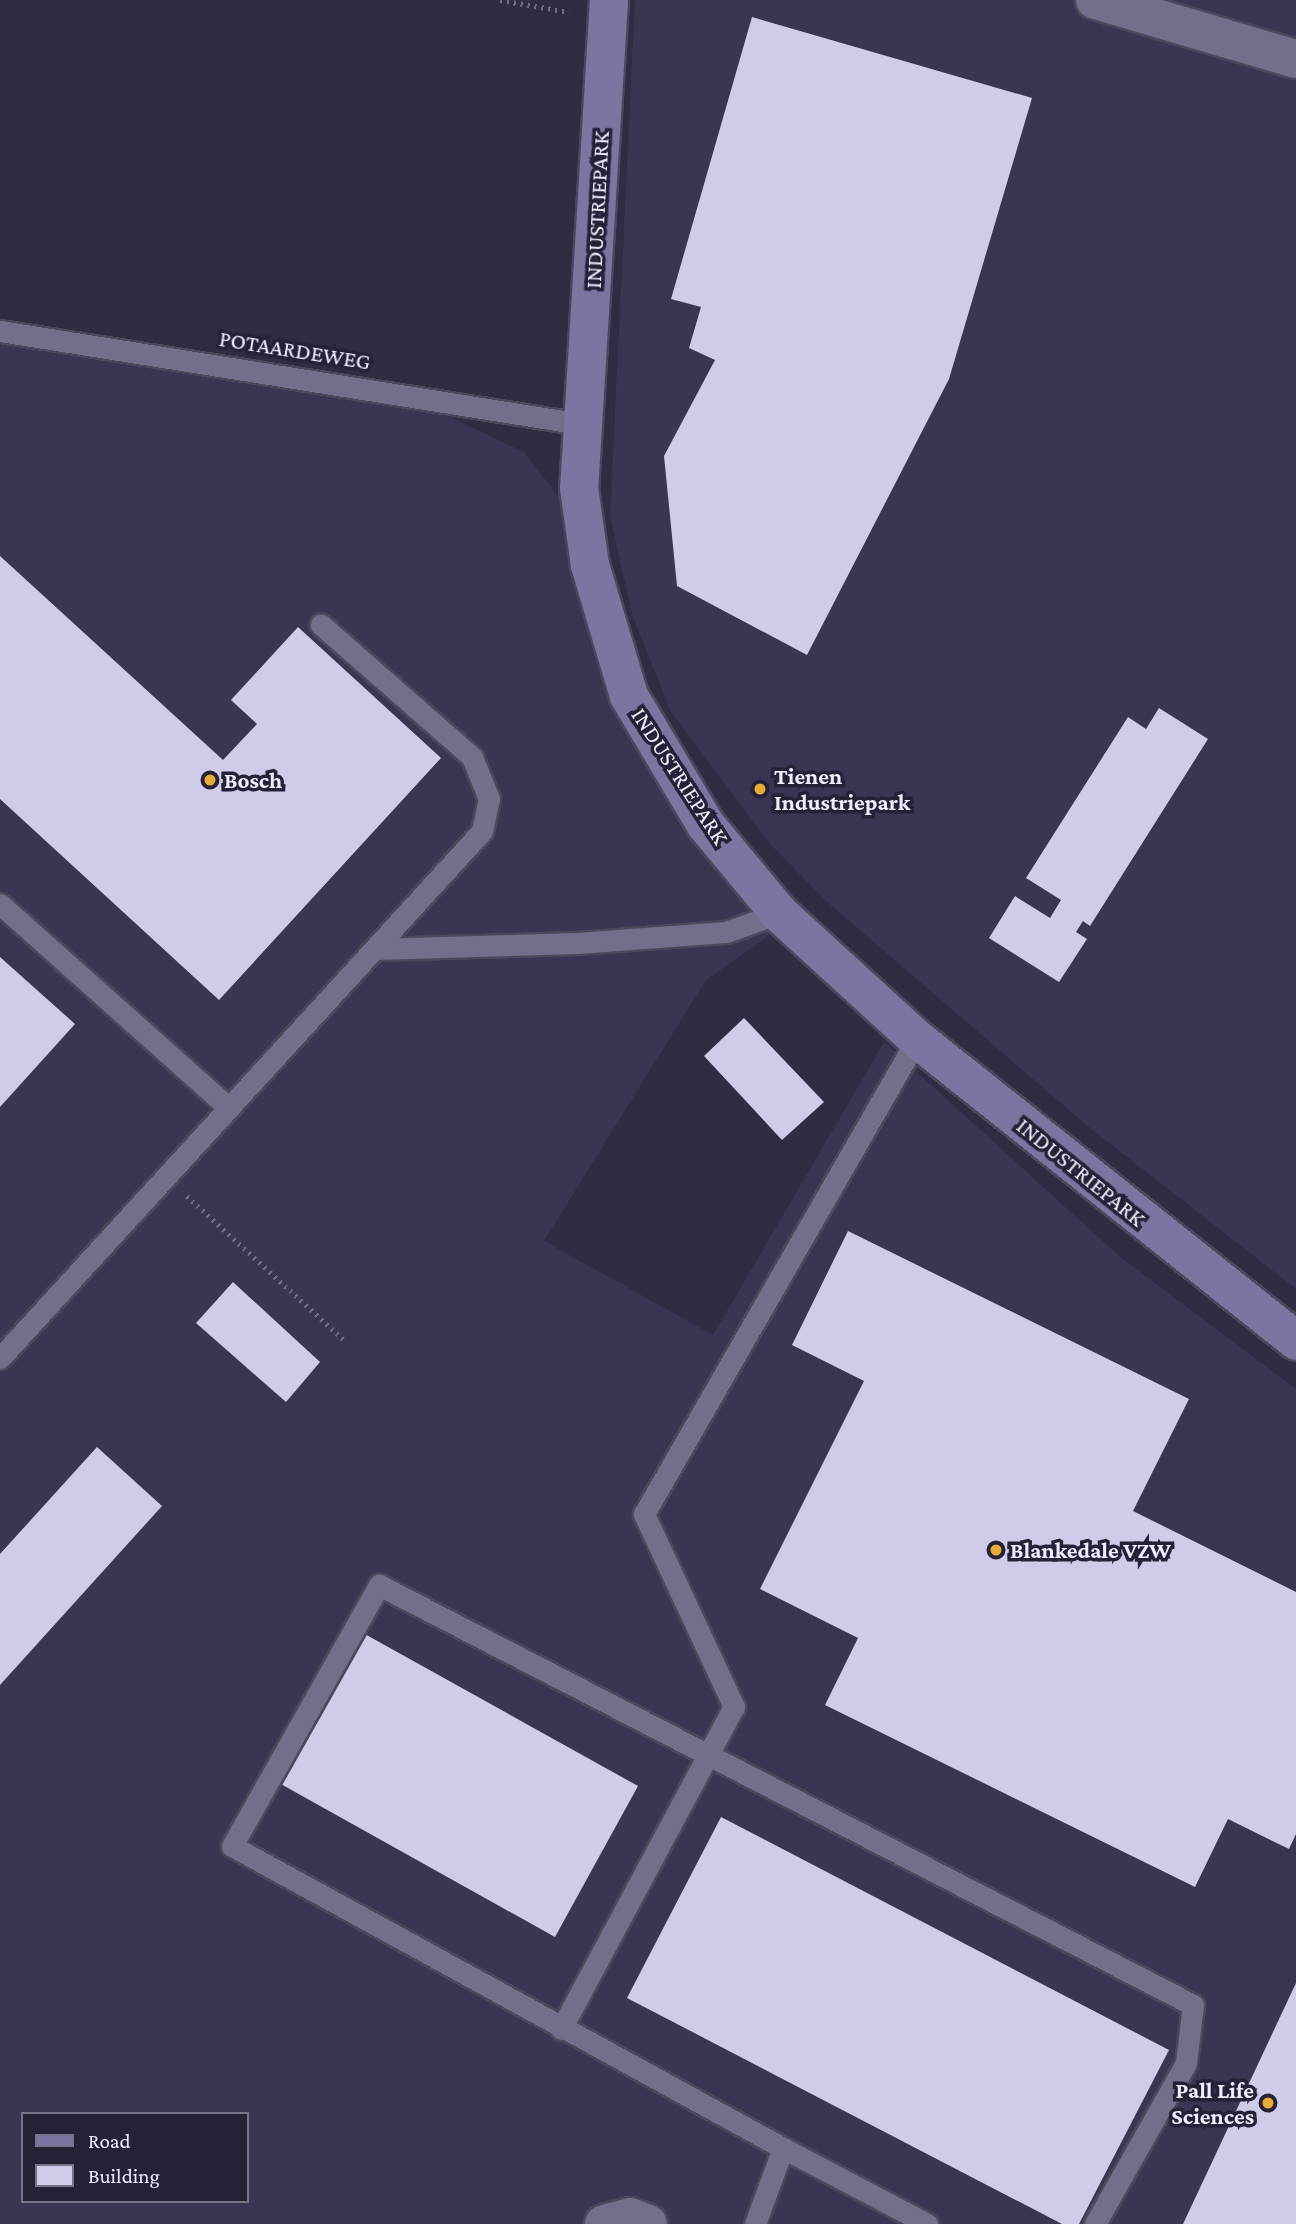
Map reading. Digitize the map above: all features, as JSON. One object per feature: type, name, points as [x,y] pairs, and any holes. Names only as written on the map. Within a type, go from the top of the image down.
[{"type":"street","points":[[1095,0],[1296,59]]},
{"type":"street","name":"INDUSTRIEPARK","points":[[609,9],[579,488],[590,565],[629,696],[706,825],[779,913],[916,1039],[1296,1341]]},
{"type":"street","points":[[604,2224],[630,2217],[648,2224]]},
{"type":"lane","name":"POTAARDEWEG","points":[[0,331],[581,424]]},
{"type":"lane","points":[[0,1358],[482,831],[489,799],[472,757],[321,625]]},
{"type":"lane","points":[[0,904],[229,1108]]},
{"type":"lane","points":[[376,949],[577,943],[726,932],[779,913]]},
{"type":"lane","points":[[561,2029],[734,1707],[644,1514],[916,1039]]},
{"type":"lane","points":[[926,2224],[561,2029],[232,1846],[379,1585],[1193,2005],[1186,2063],[1095,2224]]},
{"type":"lane","points":[[755,2224],[783,2148]]},
{"type":"path","points":[[500,0],[609,9]]},
{"type":"path","points":[[166,1176],[344,1340]]},
{"type":"shaded area","points":[[635,0],[1296,0],[1296,1289],[1090,1128],[827,902],[769,843],[670,711],[632,614],[610,517]]},
{"type":"shaded area","points":[[0,339],[420,403],[524,452],[559,497],[591,647],[678,814],[773,933],[706,980],[544,1241],[713,1335],[884,1042],[1118,1255],[1296,1389],[1296,2224],[0,2224]]},
{"type":"building","points":[[752,17],[1032,98],[949,379],[807,655],[677,586],[664,456],[715,360],[689,348],[701,307],[671,299]]},
{"type":"building","name":"Bosch","points":[[0,556],[223,760],[257,724],[231,700],[298,627],[441,758],[219,1000],[0,799]]},
{"type":"building","points":[[1159,708],[1208,739],[1090,926],[1083,921],[1076,932],[1087,939],[1059,982],[989,938],[1015,896],[1050,918],[1061,900],[1026,878],[1128,717],[1146,729]]},
{"type":"building","points":[[0,957],[75,1024],[0,1107]]},
{"type":"building","points":[[744,1018],[824,1102],[782,1140],[704,1056]]},
{"type":"building","name":"Blankedale VZW","points":[[848,1231],[1189,1399],[1133,1511],[1296,1592],[1296,1834],[1289,1849],[1228,1819],[1195,1887],[825,1705],[858,1638],[760,1589],[864,1381],[792,1345]]},
{"type":"building","points":[[233,1282],[320,1362],[286,1402],[196,1323]]},
{"type":"building","points":[[97,1447],[162,1506],[0,1685],[0,1554]]},
{"type":"building","points":[[363,1633],[638,1786],[555,1937],[279,1783]]},
{"type":"building","points":[[721,1817],[1169,2050],[1079,2224],[1062,2224],[627,1998]]},
{"type":"building","name":"Pall Life Sciences","points":[[1296,1983],[1296,2224],[1183,2224]]},
{"type":"place","name":"Bosch","points":[[210,780]]},
{"type":"place","name":"Tienen Industriepark","points":[[760,789]]},
{"type":"place","name":"Blankedale VZW","points":[[996,1550]]},
{"type":"place","name":"Pall Life Sciences","points":[[1268,2103]]}]
